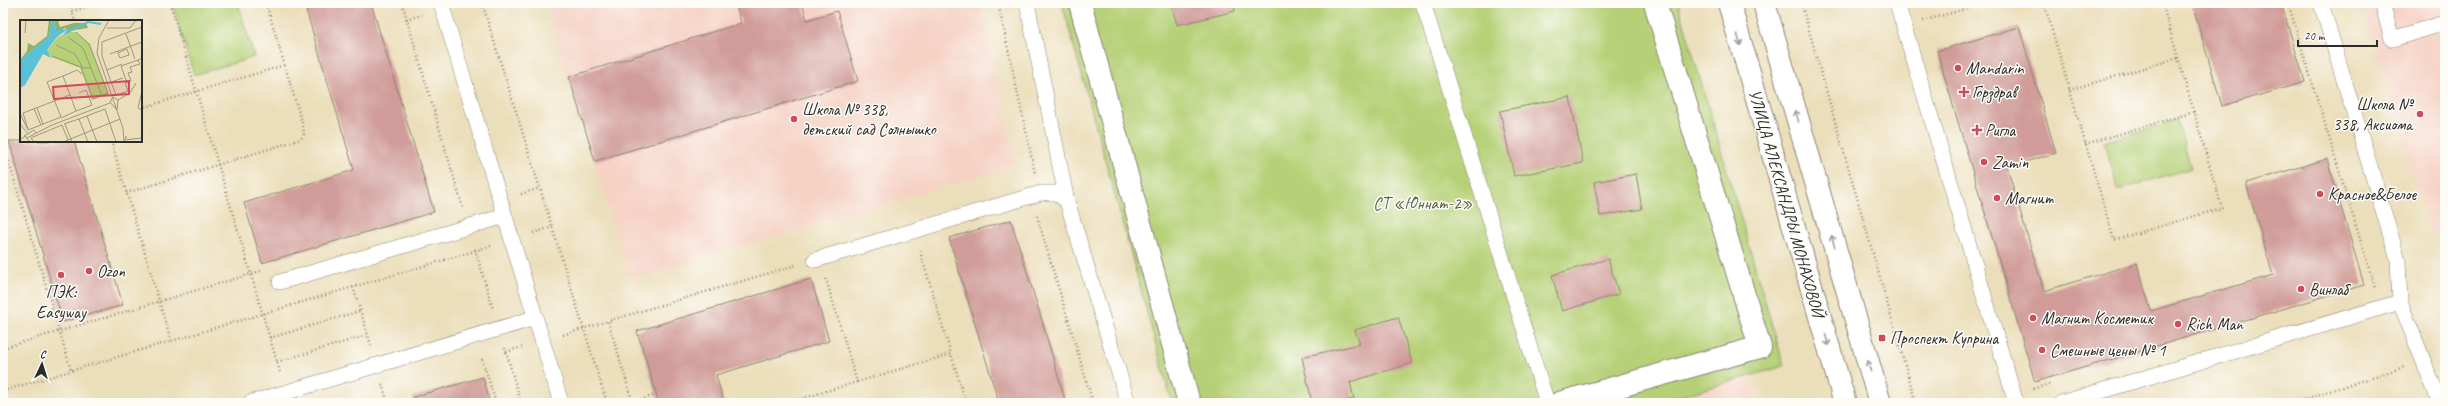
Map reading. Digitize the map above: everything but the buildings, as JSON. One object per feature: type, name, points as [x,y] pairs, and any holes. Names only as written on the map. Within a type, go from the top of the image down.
[{"type":"street","points":[[1080,3],[1189,403]]},
{"type":"street","points":[[1559,403],[1760,348],[1655,3]]},
{"type":"street","name":"УЛИЦА АЛЕКСАНДРЫ МОНАХОВОЙ","points":[[1728,3],[1845,403]]},
{"type":"street","name":"УЛИЦА АЛЕКСАНДРЫ МОНАХОВОЙ","points":[[1764,3],[1880,403]]},
{"type":"lane","points":[[441,3],[561,403]]},
{"type":"lane","points":[[1027,3],[1067,201],[1128,403]]},
{"type":"lane","points":[[1423,3],[1547,403]]},
{"type":"lane","points":[[1897,3],[2016,403]]},
{"type":"lane","points":[[2321,3],[2398,260],[2400,302],[2440,403]]},
{"type":"lane","points":[[2382,3],[2392,39],[2445,23]]},
{"type":"lane","points":[[815,260],[1041,192],[1056,193],[1067,201]]},
{"type":"lane","points":[[280,282],[505,216]]},
{"type":"lane","points":[[2061,403],[2400,302]]},
{"type":"lane","points":[[250,403],[535,318]]},
{"type":"path","points":[[69,3],[75,20]]},
{"type":"path","points":[[72,11],[99,3]]},
{"type":"path","points":[[170,3],[286,392]]},
{"type":"path","points":[[126,193],[219,166],[301,139],[304,134],[303,126],[266,3]]},
{"type":"path","points":[[402,3],[464,211]]},
{"type":"path","points":[[482,3],[607,403]]},
{"type":"path","points":[[998,3],[1036,178]]},
{"type":"path","points":[[1801,3],[1916,403]]},
{"type":"path","points":[[1904,27],[1986,3]]},
{"type":"path","points":[[2044,3],[2114,240],[2222,208],[2162,3]]},
{"type":"path","points":[[2288,3],[2381,308]]},
{"type":"path","points":[[2069,90],[2178,58]]},
{"type":"path","points":[[142,108],[285,65]]},
{"type":"path","points":[[2085,144],[2194,112]]},
{"type":"path","points":[[3,142],[71,370]]},
{"type":"path","points":[[110,142],[170,341]]},
{"type":"path","points":[[1036,212],[1094,403]]},
{"type":"path","points":[[3,391],[553,227]]},
{"type":"path","points":[[919,247],[966,403]]},
{"type":"path","points":[[476,250],[494,311]]},
{"type":"path","points":[[656,395],[632,403],[608,321],[815,260]]},
{"type":"path","points":[[3,348],[266,270]]},
{"type":"path","points":[[825,275],[857,382]]},
{"type":"path","points":[[270,338],[360,311]]},
{"type":"path","points":[[278,362],[368,335]]},
{"type":"path","points":[[506,352],[522,403]]},
{"type":"path","points":[[787,403],[951,354]]},
{"type":"path","points":[[482,359],[496,403]]},
{"type":"path","points":[[2292,403],[2423,360]]},
{"type":"shaded area","name":"Школа № 338, детский сад Солнышко","points":[[546,3],[980,3],[1016,165],[630,280]]},
{"type":"shaded area","name":"Школа № 338, Аксиома","points":[[2362,3],[2445,3],[2445,224],[2431,236]]},
{"type":"shaded area","points":[[1750,376],[1758,403],[1657,403]]},
{"type":"green space","points":[[183,3],[238,3],[254,57],[194,75],[173,6]]},
{"type":"green space","name":"СТ «Юннат-2»","points":[[1062,3],[1678,3],[1784,366],[1657,403],[1172,403]]},
{"type":"green space","points":[[2177,120],[2191,168],[2118,190],[2104,142]]},
{"type":"place","name":"Mandarin","points":[[1958,68]]},
{"type":"place","name":"Горздрав","points":[[1964,92]]},
{"type":"place","name":"Школа № 338, Аксиома","points":[[2420,114]]},
{"type":"place","name":"Школа № 338, детский сад Солнышко","points":[[794,119]]},
{"type":"place","name":"Ригла","points":[[1977,130]]},
{"type":"place","name":"Zamin","points":[[1984,162]]},
{"type":"place","name":"Красное&Белое","points":[[2320,194]]},
{"type":"place","name":"Магнит","points":[[1997,198]]},
{"type":"place","name":"Ozon","points":[[89,271]]},
{"type":"place","name":"ПЭК: Easyway","points":[[61,275]]},
{"type":"place","name":"Винлаб","points":[[2301,289]]},
{"type":"place","name":"Магнит Косметик","points":[[2033,318]]},
{"type":"place","name":"Rich Man","points":[[2178,324]]},
{"type":"place","name":"Проспект Куприна","points":[[1882,338]]},
{"type":"place","name":"Смешные цены № 1","points":[[2042,350]]}]
